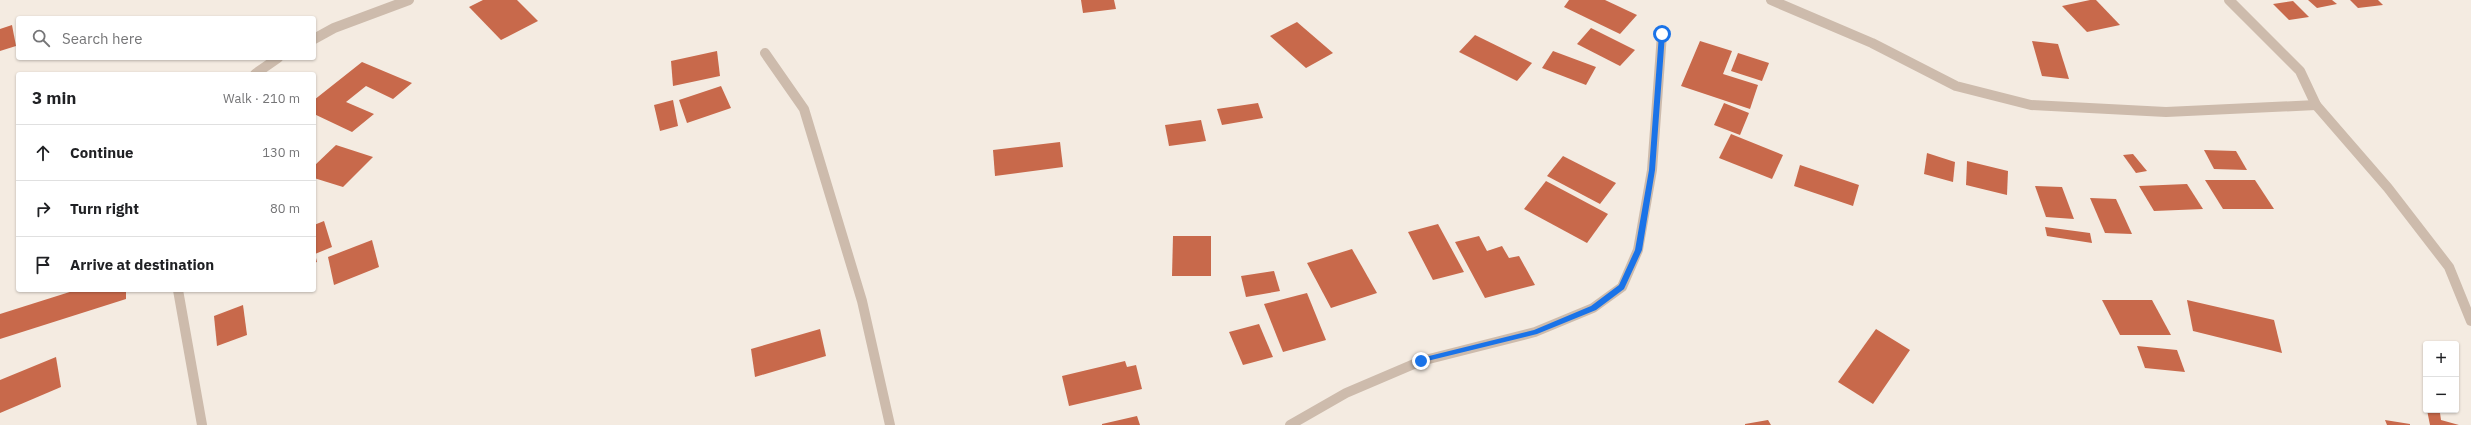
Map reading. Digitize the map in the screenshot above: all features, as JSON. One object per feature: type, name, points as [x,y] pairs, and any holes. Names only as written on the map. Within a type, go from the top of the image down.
[{"type":"street","points":[[316,38],[334,28],[409,0]]},
{"type":"street","points":[[1771,0],[1872,43],[1956,86],[2031,105],[2166,112],[2316,105]]},
{"type":"street","points":[[2229,0],[2300,71],[2316,105],[2388,188],[2450,267],[2471,321]]},
{"type":"street","points":[[1290,425],[1346,393],[1421,361],[1535,332],[1593,308],[1622,287],[1638,250],[1652,170],[1662,34]]},
{"type":"street","points":[[765,53],[804,109],[862,301],[890,425]]},
{"type":"street","points":[[258,72],[275,60]]},
{"type":"street","points":[[178,292],[202,425]]},
{"type":"building","points":[[483,0],[517,0],[538,21],[501,40],[469,7]]},
{"type":"building","points":[[1081,0],[1114,0],[1116,9],[1083,13]]},
{"type":"building","points":[[1569,0],[1605,0],[1637,15],[1620,34],[1564,7]]},
{"type":"building","points":[[2096,0],[2120,25],[2087,32],[2062,6]]},
{"type":"building","points":[[2308,0],[2332,0],[2337,4],[2317,8]]},
{"type":"building","points":[[2350,0],[2378,0],[2383,5],[2358,8]]},
{"type":"building","points":[[2293,1],[2309,17],[2289,20],[2273,4]]},
{"type":"building","points":[[1297,22],[1333,53],[1306,68],[1270,36]]},
{"type":"building","points":[[12,25],[16,46],[0,51],[0,29]]},
{"type":"building","points":[[1591,28],[1635,50],[1620,66],[1577,44]]},
{"type":"building","points":[[1475,35],[1532,63],[1517,81],[1459,52]]},
{"type":"building","points":[[1700,41],[1732,51],[1723,74],[1758,85],[1750,109],[1681,86]]},
{"type":"building","points":[[2032,41],[2058,44],[2069,79],[2042,76]]},
{"type":"building","points":[[717,51],[720,76],[673,86],[671,61]]},
{"type":"building","points":[[1553,51],[1596,67],[1586,85],[1542,68]]},
{"type":"building","points":[[1738,53],[1769,63],[1762,81],[1731,71]]},
{"type":"building","points":[[362,62],[412,83],[393,99],[366,86],[346,102],[374,114],[352,132],[316,115],[316,98]]},
{"type":"building","points":[[721,86],[731,108],[687,123],[679,100]]},
{"type":"building","points":[[673,100],[678,126],[660,131],[654,105]]},
{"type":"building","points":[[1258,103],[1263,118],[1222,125],[1217,109]]},
{"type":"building","points":[[1724,103],[1749,113],[1740,135],[1714,125]]},
{"type":"building","points":[[1201,120],[1206,141],[1169,146],[1165,125]]},
{"type":"building","points":[[1731,134],[1783,155],[1772,179],[1719,158]]},
{"type":"building","points":[[1060,142],[1063,167],[995,176],[993,150]]},
{"type":"building","points":[[336,145],[373,157],[343,187],[316,179],[316,164]]},
{"type":"building","points":[[2204,150],[2236,151],[2247,170],[2214,169]]},
{"type":"building","points":[[1927,153],[1955,162],[1953,182],[1924,174]]},
{"type":"building","points":[[2133,154],[2147,171],[2136,173],[2123,155]]},
{"type":"building","points":[[1563,156],[1616,183],[1600,204],[1547,176]]},
{"type":"building","points":[[1967,161],[2008,171],[2007,195],[1966,185]]},
{"type":"building","points":[[1800,165],[1859,185],[1853,206],[1794,186]]},
{"type":"building","points":[[2205,180],[2255,180],[2274,209],[2223,209]]},
{"type":"building","points":[[1546,181],[1608,214],[1587,243],[1524,209]]},
{"type":"building","points":[[2187,184],[2203,209],[2154,211],[2139,186]]},
{"type":"building","points":[[2035,186],[2062,187],[2074,219],[2046,217]]},
{"type":"building","points":[[2090,198],[2116,199],[2132,234],[2105,233]]},
{"type":"building","points":[[324,221],[332,247],[316,254],[316,224]]},
{"type":"building","points":[[1438,224],[1464,272],[1433,280],[1408,232]]},
{"type":"building","points":[[2045,227],[2090,233],[2092,243],[2047,236]]},
{"type":"building","points":[[1173,236],[1211,236],[1211,276],[1172,276]]},
{"type":"building","points":[[1479,236],[1487,251],[1502,246],[1509,258],[1519,256],[1535,285],[1485,298],[1455,242]]},
{"type":"building","points":[[372,240],[379,267],[334,285],[328,257]]},
{"type":"building","points":[[1352,249],[1377,293],[1331,308],[1307,263]]},
{"type":"building","points":[[1274,271],[1280,291],[1246,297],[1241,276]]},
{"type":"building","points":[[70,292],[126,292],[126,299],[0,339],[0,314]]},
{"type":"building","points":[[1307,293],[1326,340],[1283,352],[1264,304]]},
{"type":"building","points":[[2102,300],[2152,300],[2171,335],[2120,335]]},
{"type":"building","points":[[2187,300],[2274,320],[2282,353],[2193,331]]},
{"type":"building","points":[[243,305],[247,335],[217,346],[214,316]]},
{"type":"building","points":[[1259,324],[1273,357],[1243,365],[1229,332]]},
{"type":"building","points":[[820,329],[826,356],[755,377],[751,349]]},
{"type":"building","points":[[1876,329],[1910,350],[1873,404],[1838,382]]},
{"type":"building","points":[[2137,346],[2177,350],[2185,372],[2145,368]]},
{"type":"building","points":[[56,357],[61,387],[0,413],[0,380]]},
{"type":"building","points":[[1125,361],[1127,367],[1136,365],[1142,389],[1069,406],[1062,376]]},
{"type":"building","points":[[2428,413],[2440,413],[2441,420],[2459,425],[2430,425]]},
{"type":"building","points":[[1137,416],[1140,425],[1102,425],[1102,424]]},
{"type":"building","points":[[1768,420],[1771,425],[1745,425],[1745,424]]},
{"type":"building","points":[[2385,420],[2410,424],[2410,425],[2387,425]]},
{"type":"route","points":[[1421,361],[1535,332],[1593,308],[1622,287],[1638,250],[1652,170],[1662,34]]}]
